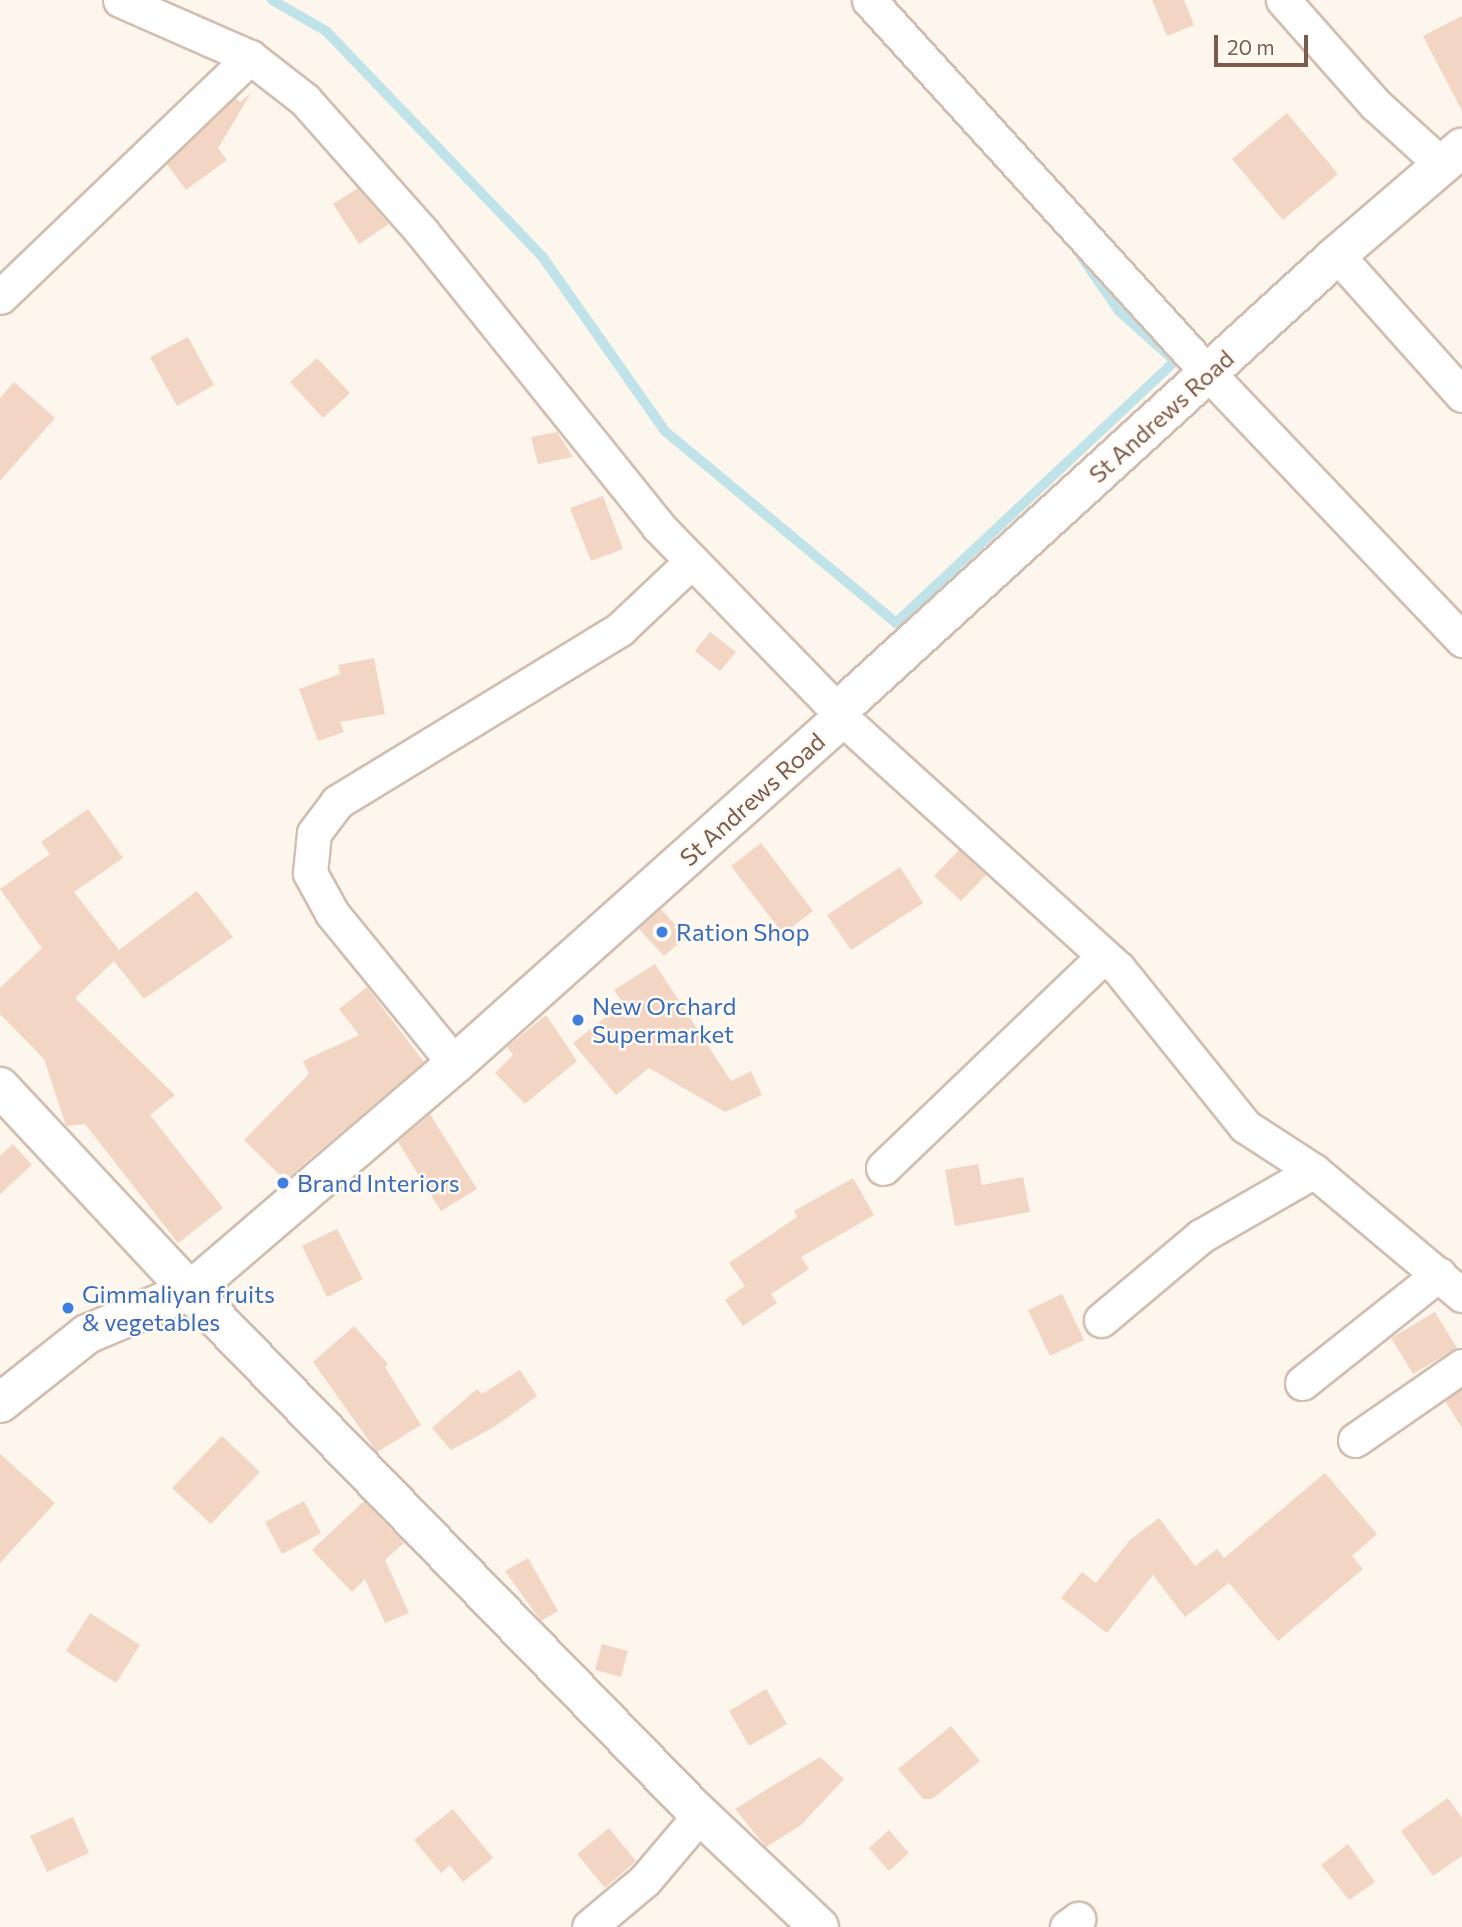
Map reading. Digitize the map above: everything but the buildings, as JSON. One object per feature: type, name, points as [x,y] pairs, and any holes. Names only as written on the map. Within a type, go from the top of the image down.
[{"type":"main road","name":"St Andrews Road","points":[[0,1404],[87,1334],[190,1291],[455,1064],[840,714],[1337,255],[1452,157]]},
{"type":"main road","points":[[0,1087],[190,1291],[700,1815],[819,1927]]},
{"type":"street","points":[[120,0],[250,57],[305,100],[422,233],[658,526],[840,714],[1104,956],[1245,1126],[1314,1171],[1451,1284],[1302,1383]]},
{"type":"street","points":[[869,0],[1208,373],[1462,640]]},
{"type":"street","points":[[1283,0],[1375,104],[1452,157]]},
{"type":"street","points":[[0,297],[250,57]]},
{"type":"street","points":[[1337,255],[1462,395]]},
{"type":"street","points":[[455,1064],[332,913],[310,873],[314,833],[337,802],[620,629],[692,561]]},
{"type":"street","points":[[883,1168],[1104,956]]},
{"type":"street","points":[[1101,1320],[1201,1236],[1314,1171]]},
{"type":"street","points":[[1355,1440],[1462,1366]]},
{"type":"street","points":[[589,1927],[645,1880],[700,1815]]},
{"type":"waterway","points":[[272,0],[326,31],[542,256],[665,431],[896,623],[1175,361],[1119,311],[1081,256]]},
{"type":"place","name":"Ration Shop","points":[[662,932]]},
{"type":"place","name":"New Orchard Supermarket","points":[[578,1020]]},
{"type":"place","name":"Brand Interiors","points":[[283,1183]]},
{"type":"place","name":"Gimmaliyan fruits & vegetables","points":[[68,1308]]}]
